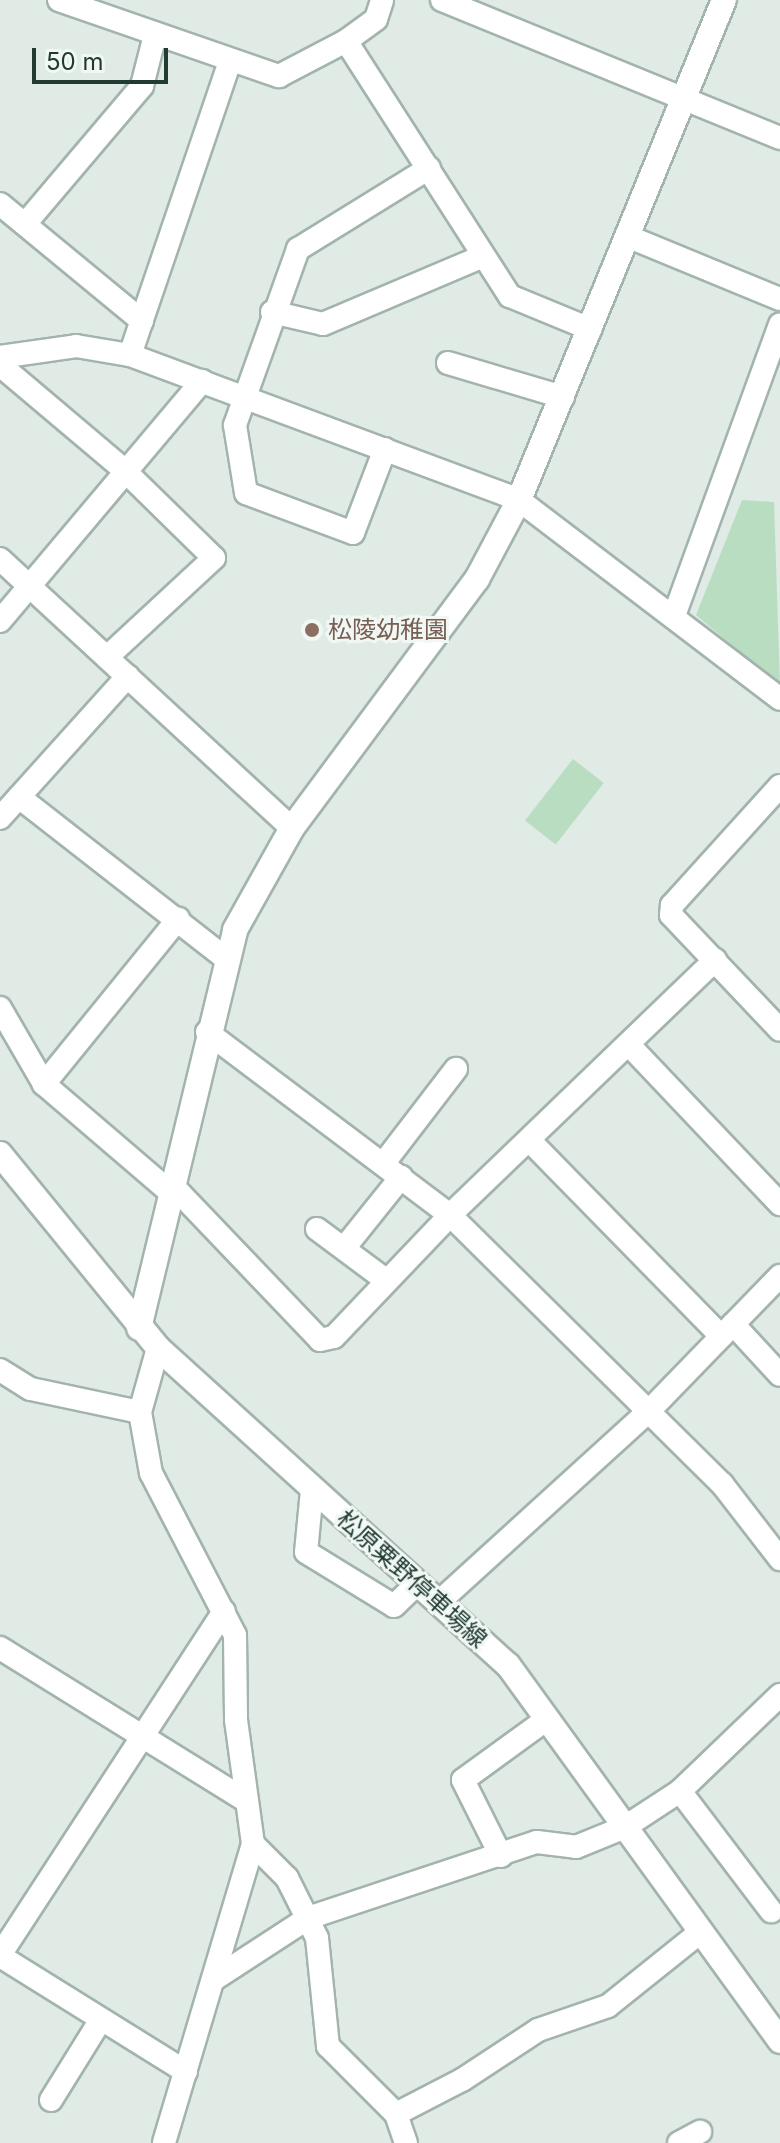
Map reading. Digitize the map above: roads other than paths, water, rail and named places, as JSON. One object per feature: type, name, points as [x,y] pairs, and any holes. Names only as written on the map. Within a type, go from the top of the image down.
[{"type":"street","points":[[59,0],[230,62],[279,76],[346,41],[376,19],[382,0]]},
{"type":"street","points":[[442,0],[682,101],[780,138]]},
{"type":"street","points":[[139,1328],[226,959],[264,872],[292,828],[477,579],[519,500],[724,0]]},
{"type":"street","points":[[25,224],[142,86],[155,35]]},
{"type":"street","points":[[346,41],[510,296],[590,329]]},
{"type":"street","points":[[130,355],[230,62]]},
{"type":"street","points":[[385,449],[353,533],[246,493],[235,425],[272,312],[298,249],[429,168]]},
{"type":"street","points":[[0,204],[142,321]]},
{"type":"street","points":[[627,236],[780,299]]},
{"type":"street","points":[[272,312],[323,324],[483,256]]},
{"type":"street","points":[[675,613],[780,324]]},
{"type":"street","points":[[0,357],[76,346],[130,355],[519,500],[675,613],[780,699]]},
{"type":"street","points":[[448,363],[563,397]]},
{"type":"street","points":[[0,365],[123,469],[214,558],[107,657]]},
{"type":"street","points":[[0,621],[123,469],[202,381]]},
{"type":"street","points":[[0,559],[292,828]]},
{"type":"street","points":[[0,818],[128,676]]},
{"type":"street","points":[[780,786],[672,905],[671,915],[780,1030]]},
{"type":"street","points":[[19,797],[226,959]]},
{"type":"street","points":[[44,1084],[178,919]]},
{"type":"street","points":[[0,1008],[44,1084],[172,1189],[320,1340],[334,1337],[450,1215],[531,1142],[715,960]]},
{"type":"street","points":[[207,1032],[450,1215],[722,1484],[780,1559]]},
{"type":"street","points":[[630,1046],[780,1204]]},
{"type":"street","points":[[345,1247],[456,1069]]},
{"type":"street","points":[[531,1142],[727,1330],[780,1375]]},
{"type":"street","name":"松原粟野停車場線","points":[[3,1169],[158,1348],[508,1665],[780,2041]]},
{"type":"street","points":[[317,1229],[387,1281]]},
{"type":"street","points":[[439,1602],[649,1411],[780,1276]]},
{"type":"street","points":[[158,1348],[140,1412],[163,1504],[235,1635],[245,1800],[253,1844],[216,1978],[164,2143]]},
{"type":"street","points":[[2,1378],[140,1412]]},
{"type":"street","points":[[312,1490],[306,1552],[394,1606],[418,1583]]},
{"type":"street","points":[[186,2072],[100,2021],[0,1955],[224,1612]]},
{"type":"street","points":[[0,1648],[245,1800]]},
{"type":"street","points":[[216,1978],[308,1918],[537,1842],[576,1847],[625,1827],[680,1791],[780,1695]]},
{"type":"street","points":[[501,1856],[463,1780],[547,1719]]},
{"type":"street","points":[[680,1791],[771,1911]]},
{"type":"street","points":[[253,1844],[287,1878],[317,1938],[328,2046],[396,2114],[406,2143]]},
{"type":"street","points":[[396,2114],[462,2080],[538,2030],[608,2006],[699,1933]]},
{"type":"street","points":[[51,2100],[100,2021]]},
{"type":"street","points":[[679,2143],[700,2132]]},
{"type":"place","name":"松陵幼稚園","points":[[312,630]]}]
